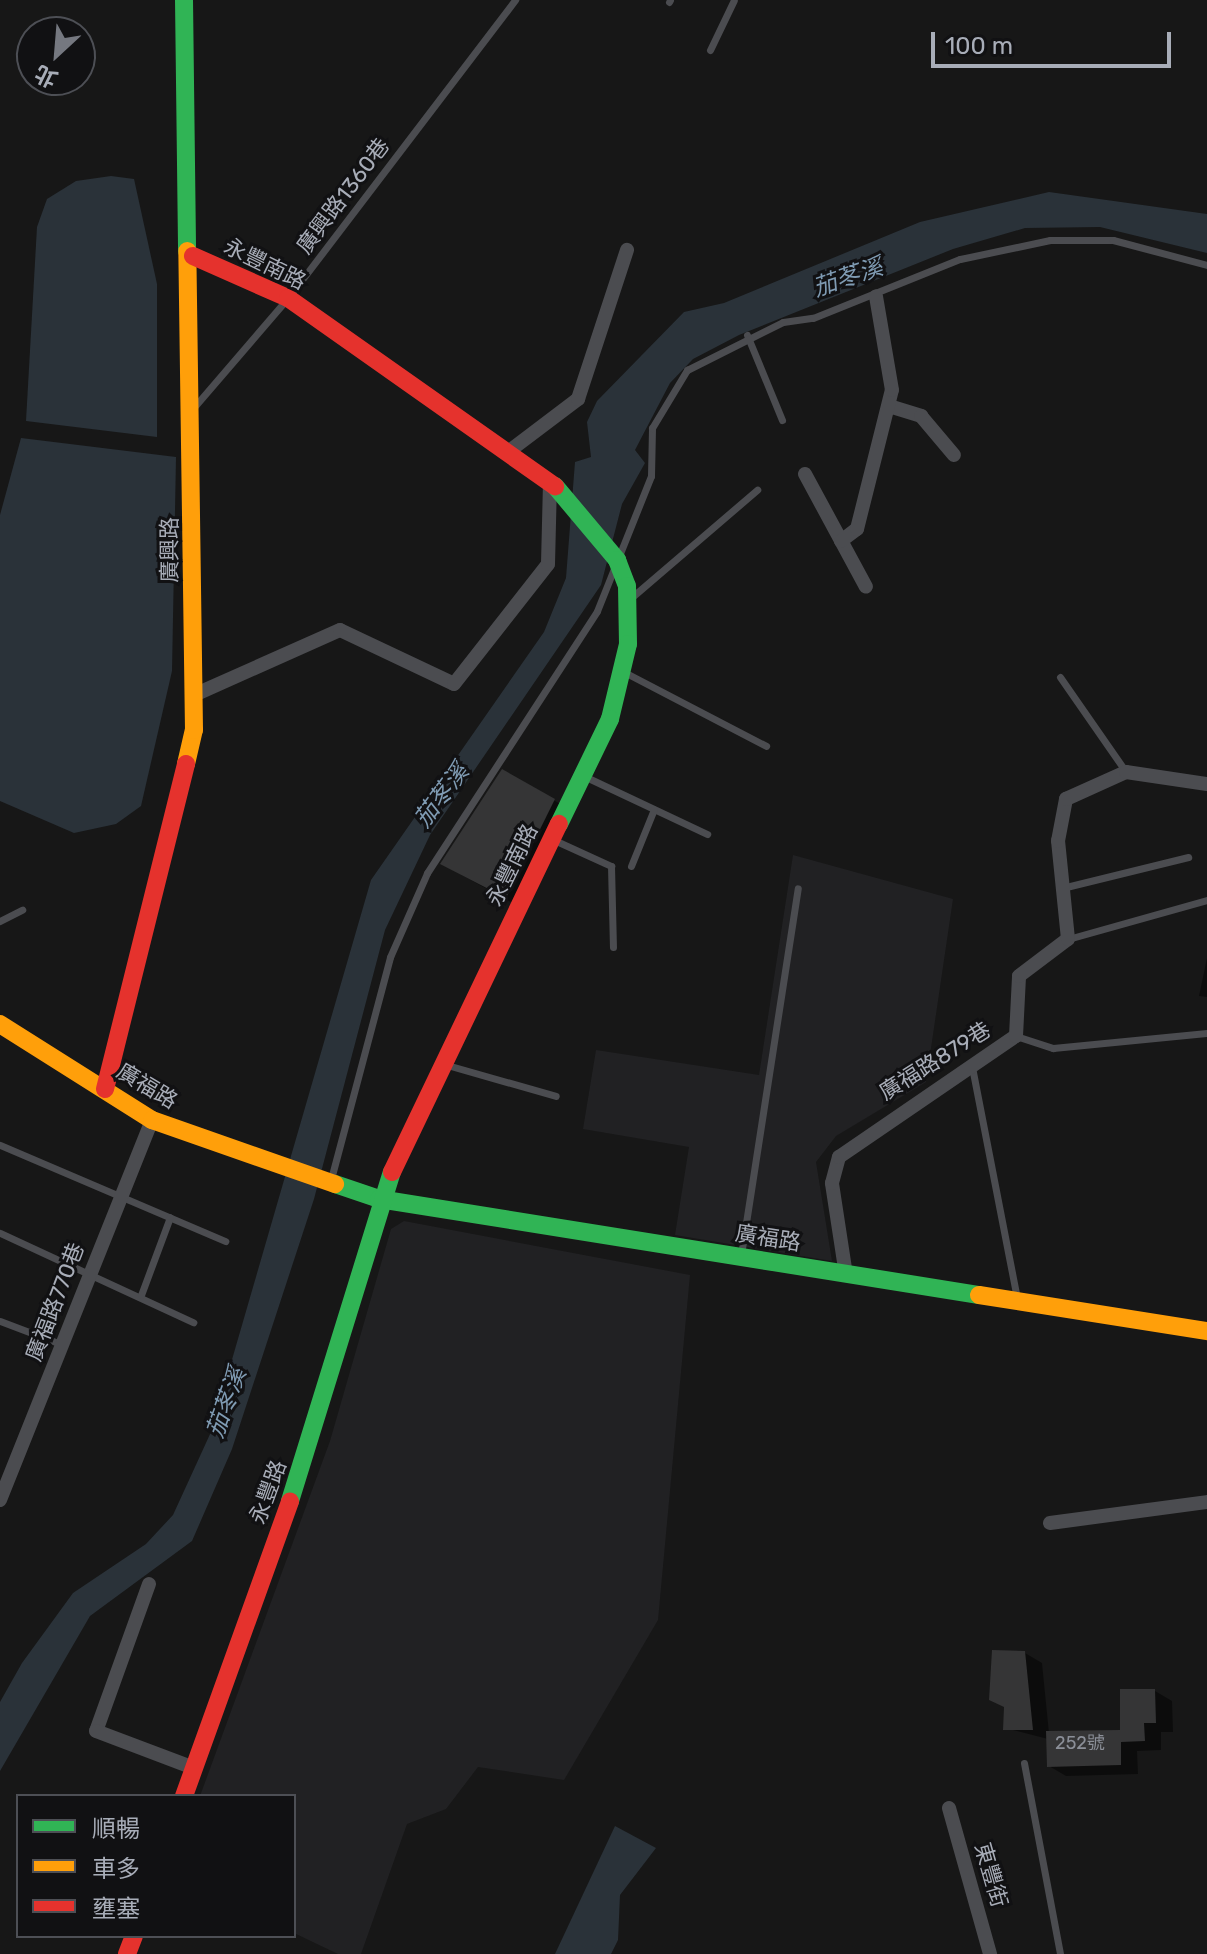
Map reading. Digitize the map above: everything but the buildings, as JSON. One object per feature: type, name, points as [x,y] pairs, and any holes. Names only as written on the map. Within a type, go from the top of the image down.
[{"type":"street","name":"廣興路","points":[[105,1089],[183,788],[194,695],[193,256],[184,0]]},
{"type":"street","points":[[508,452],[578,399],[627,250]]},
{"type":"street","name":"永豐南路","points":[[193,256],[288,298],[550,482],[606,541],[617,560],[627,601],[626,673],[583,775],[441,1063],[379,1199]]},
{"type":"street","points":[[841,541],[857,529],[889,406],[876,296]]},
{"type":"street","points":[[889,406],[921,416],[954,455]]},
{"type":"street","points":[[805,474],[866,587]]},
{"type":"street","points":[[194,695],[340,630],[454,684],[548,564],[550,482]]},
{"type":"street","points":[[1068,939],[1058,841],[1066,799],[1126,772],[1207,784]]},
{"type":"street","name":"廣福路879巷","points":[[846,1275],[832,1183],[839,1157],[1016,1036],[1019,976],[1068,939]]},
{"type":"street","name":"廣福路","points":[[0,1024],[152,1120],[279,1169],[379,1199],[1018,1304],[1207,1331]]},
{"type":"street","name":"廣福路770巷","points":[[0,1500],[119,1196],[152,1120]]},
{"type":"street","name":"永豐路","points":[[185,1794],[329,1391],[379,1199]]},
{"type":"street","points":[[1050,1523],[1207,1502]]},
{"type":"street","points":[[149,1584],[96,1731],[194,1768]]},
{"type":"street","name":"東豐街","points":[[949,1808],[990,1954]]},
{"type":"lane","name":"廣興路1360巷","points":[[194,408],[288,298],[515,0]]},
{"type":"lane","points":[[710,50],[734,0]]},
{"type":"lane","points":[[327,1183],[390,957],[427,873],[563,672],[617,560],[651,476],[652,428],[663,400],[687,370],[747,335],[876,296],[960,259],[1050,240],[1113,240],[1207,265]]},
{"type":"lane","points":[[747,335],[782,420]]},
{"type":"lane","points":[[627,601],[757,490]]},
{"type":"lane","points":[[626,673],[766,746]]},
{"type":"lane","points":[[1060,677],[1126,772]]},
{"type":"lane","points":[[583,775],[707,834]]},
{"type":"lane","points":[[631,866],[654,809]]},
{"type":"lane","points":[[552,839],[611,866],[613,947]]},
{"type":"lane","points":[[1062,888],[1188,857]]},
{"type":"lane","points":[[740,1258],[798,888]]},
{"type":"lane","points":[[1068,939],[1207,900]]},
{"type":"lane","points":[[0,921],[22,910]]},
{"type":"lane","points":[[1016,1036],[1053,1048],[1207,1033]]},
{"type":"lane","points":[[441,1063],[556,1096]]},
{"type":"lane","points":[[971,1064],[1018,1304]]},
{"type":"lane","points":[[0,1145],[225,1241]]},
{"type":"lane","points":[[141,1295],[170,1217]]},
{"type":"lane","points":[[0,1233],[91,1269],[193,1322]]},
{"type":"lane","points":[[0,1321],[61,1344]]},
{"type":"lane","points":[[1024,1763],[1060,1954]]},
{"type":"shaded area","points":[[793,855],[953,899],[926,1082],[836,1136],[816,1162],[832,1261],[675,1235],[689,1147],[583,1129],[596,1050],[759,1075]]},
{"type":"shaded area","points":[[404,1221],[690,1275],[658,1620],[564,1780],[478,1767],[446,1809],[407,1824],[361,1954],[338,1954],[296,1934],[296,1794],[201,1794],[330,1441],[391,1229]]},
{"type":"water","points":[[111,176],[134,179],[157,284],[157,437],[26,421],[37,227],[47,199],[76,181]]},
{"type":"water","name":"茄苳溪","points":[[1049,192],[1207,214],[1207,253],[1100,227],[1025,228],[953,249],[739,335],[693,359],[670,383],[635,450],[645,463],[622,504],[601,585],[430,835],[385,930],[314,1199],[232,1449],[192,1541],[90,1616],[0,1771],[0,1702],[22,1663],[73,1593],[146,1544],[173,1515],[211,1432],[371,880],[544,632],[566,578],[575,462],[591,457],[587,422],[597,401],[684,312],[724,303],[920,222]]},
{"type":"water","points":[[21,438],[176,457],[172,671],[141,806],[116,824],[74,833],[0,801],[0,515]]},
{"type":"water","points":[[615,1826],[656,1848],[620,1895],[618,1940],[611,1954],[555,1954]]},
{"type":"traffic: fast","points":[[184,0],[187,251]]},
{"type":"traffic: fast","points":[[555,486],[617,560],[627,586],[628,644],[610,719],[559,824]]},
{"type":"traffic: fast","points":[[290,1501],[392,1172]]},
{"type":"traffic: fast","points":[[335,1184],[379,1199],[979,1295]]},
{"type":"traffic: slow","points":[[186,764],[194,730],[187,251]]},
{"type":"traffic: slow","points":[[0,1024],[152,1120],[335,1184]]},
{"type":"traffic: slow","points":[[979,1295],[1207,1331]]},
{"type":"traffic: jam","points":[[193,256],[288,298],[555,486]]},
{"type":"traffic: jam","points":[[105,1089],[186,764]]},
{"type":"traffic: jam","points":[[392,1172],[559,824]]},
{"type":"traffic: jam","points":[[185,1794],[290,1501]]},
{"type":"traffic: jam","points":[[127,1954],[133,1938]]}]
